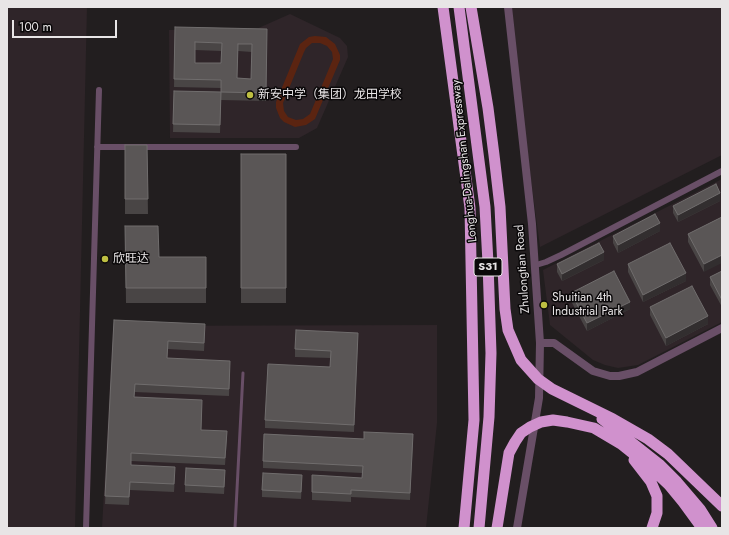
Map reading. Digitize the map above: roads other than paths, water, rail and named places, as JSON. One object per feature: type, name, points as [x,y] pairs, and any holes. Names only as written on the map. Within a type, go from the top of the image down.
[{"type":"highway","name":"Longhua-Dalingshan Expressway","points":[[444,7],[470,208],[474,420],[464,528]]},
{"type":"highway","name":"Longhua-Dalingshan Expressway","points":[[459,7],[486,208],[490,353],[489,417],[479,528]]},
{"type":"highway","points":[[471,7],[488,108],[500,207],[505,309],[508,330],[521,360],[538,379],[552,389],[648,440],[668,454],[722,506]]},
{"type":"highway","points":[[582,404],[659,464],[700,509],[712,528]]},
{"type":"highway","points":[[497,528],[505,467],[512,447],[521,433],[530,427],[541,422],[553,420],[594,428],[621,444],[646,464],[669,486],[702,528]]},
{"type":"highway","points":[[621,444],[651,482],[657,496],[657,513],[652,528]]},
{"type":"street","name":"Zhulongtian Road","points":[[508,7],[532,216],[540,342],[539,398],[517,528]]},
{"type":"street","points":[[86,528],[99,90]]},
{"type":"street","points":[[97,147],[296,147]]},
{"type":"street","points":[[536,264],[546,262],[561,255],[722,171]]},
{"type":"street","points":[[540,342],[554,343],[593,371],[610,376],[619,376],[637,372],[722,328]]},
{"type":"lane","points":[[236,528],[243,373]]},
{"type":"place","name":"新安中学（集团）龙田学校","points":[[250,95]]},
{"type":"place","name":"欣旺达","points":[[105,259]]},
{"type":"place","name":"Shuitian 4th Industrial Park","points":[[544,305]]}]
